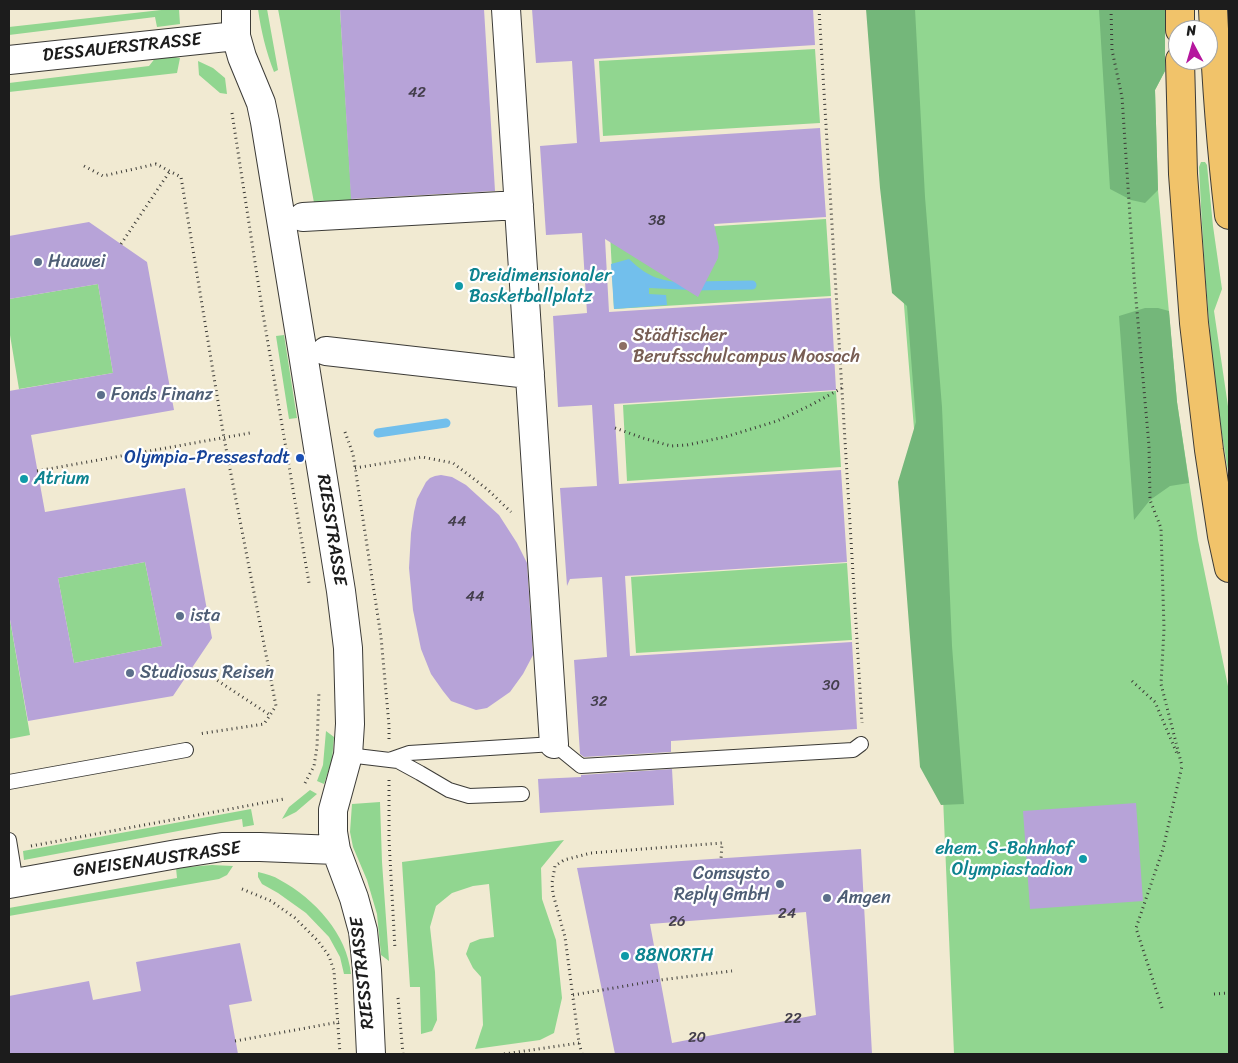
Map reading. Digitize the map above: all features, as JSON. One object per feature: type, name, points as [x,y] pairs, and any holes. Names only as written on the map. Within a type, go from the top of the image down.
[{"type":"highway","points":[[1213,9],[1229,215]]},
{"type":"highway","points":[[1180,70],[1183,174],[1194,323],[1209,450],[1222,536],[1229,568]]},
{"type":"street","name":"RIESSTRASSE","points":[[236,9],[236,36],[246,69],[261,103],[265,122],[341,591],[348,648],[350,724],[348,755],[333,810],[333,832],[336,850],[354,898],[362,931],[367,970],[371,1054]]},
{"type":"street","points":[[506,9],[554,744]]},
{"type":"street","name":"DESSAUERSTRASSE","points":[[9,60],[236,36]]},
{"type":"street","points":[[304,218],[519,205]]},
{"type":"street","points":[[326,351],[530,373]]},
{"type":"street","name":"GNEISENAUSTRASSE","points":[[12,883],[222,847],[336,850]]},
{"type":"lane","points":[[389,760],[409,753],[554,744],[581,766],[853,750],[861,744]]},
{"type":"lane","points":[[9,782],[186,750]]},
{"type":"lane","points":[[348,755],[398,761],[449,790],[469,796],[522,794]]},
{"type":"lane","points":[[10,845],[12,883]]},
{"type":"path","points":[[819,9],[861,690],[863,735],[861,744]]},
{"type":"path","points":[[1111,9],[1112,50],[1122,96],[1134,277],[1150,446],[1150,500],[1161,528],[1164,629],[1161,684],[1182,766],[1163,849],[1136,928],[1162,1008]]},
{"type":"path","points":[[232,113],[263,314],[309,583]]},
{"type":"path","points":[[84,166],[103,176],[156,164],[181,177],[224,438],[276,706],[264,724],[196,734],[186,750]]},
{"type":"path","points":[[121,244],[170,170]]},
{"type":"path","points":[[823,176],[829,176]]},
{"type":"path","points":[[834,347],[840,346]]},
{"type":"path","points":[[615,428],[671,446],[687,446],[777,421],[842,388]]},
{"type":"path","points":[[37,471],[250,433]]},
{"type":"path","points":[[355,468],[422,457],[453,463],[487,489],[516,517],[540,536]]},
{"type":"path","points":[[844,520],[850,520]]},
{"type":"path","points":[[209,674],[270,715]]},
{"type":"path","points":[[1132,681],[1154,702],[1182,766]]},
{"type":"path","points":[[305,783],[314,766],[319,688]]},
{"type":"path","points":[[855,691],[861,690]]},
{"type":"path","points":[[10,845],[284,799]]},
{"type":"path","points":[[582,1054],[565,937],[553,894],[552,883],[555,866],[564,860],[591,853],[722,843],[721,859]]},
{"type":"path","points":[[242,889],[271,901],[295,918],[318,941],[329,956],[334,971],[340,1054]]},
{"type":"path","points":[[573,995],[660,980],[732,971]]},
{"type":"path","points":[[1214,994],[1229,994]]},
{"type":"path","points":[[235,1041],[339,1022]]},
{"type":"path","points":[[504,1054],[579,1043]]},
{"type":"green space","points":[[179,9],[180,24],[157,27],[155,17],[9,35],[9,27]]},
{"type":"green space","points":[[258,9],[267,9],[278,70],[274,72],[264,41]]},
{"type":"green space","points":[[278,9],[340,9],[352,207],[315,208]]},
{"type":"green space","points":[[866,9],[915,9],[925,197],[942,407],[952,646],[964,804],[941,805],[920,767],[898,482],[916,422],[907,306],[892,293],[880,188]]},
{"type":"green space","points":[[880,9],[1165,9],[1165,71],[1155,90],[1158,190],[1177,402],[1198,540],[1229,691],[1229,1054],[954,1054],[942,774]]},
{"type":"green space","points":[[1099,9],[1165,9],[1165,71],[1155,90],[1158,190],[1145,203],[1131,200],[1110,189]]},
{"type":"green space","points":[[815,49],[820,123],[603,136],[599,61]]},
{"type":"green space","points":[[169,56],[180,58],[177,73],[9,92],[9,83],[149,66],[156,57]]},
{"type":"green space","points":[[198,61],[213,68],[225,78],[227,94],[220,93],[199,75]]},
{"type":"green space","points":[[1201,162],[1205,162],[1207,165],[1222,289],[1214,311],[1229,413],[1229,477],[1217,400],[1209,323],[1199,167]]},
{"type":"green space","points":[[826,219],[831,296],[614,309],[610,233]]},
{"type":"green space","points":[[98,284],[113,373],[19,389],[9,329],[9,299]]},
{"type":"green space","points":[[1145,308],[1158,308],[1169,311],[1177,402],[1189,483],[1170,486],[1150,500],[1134,520],[1119,316]]},
{"type":"green space","points":[[284,335],[297,418],[289,419],[276,336]]},
{"type":"green space","points":[[836,391],[841,467],[627,481],[623,405]]},
{"type":"green space","points":[[145,562],[162,646],[74,663],[58,578]]},
{"type":"green space","points":[[847,563],[852,640],[636,653],[631,577]]},
{"type":"green space","points":[[9,614],[30,735],[9,739]]},
{"type":"green space","points":[[326,731],[334,737],[332,760],[324,784],[317,781],[323,765]]},
{"type":"green space","points":[[310,790],[317,794],[296,812],[282,819],[289,807]]},
{"type":"green space","points":[[380,802],[389,961],[381,955],[377,914],[367,880],[353,847],[350,832],[352,804]]},
{"type":"green space","points":[[251,809],[254,825],[243,827],[242,819],[24,860],[23,851]]},
{"type":"green space","points":[[564,840],[541,868],[542,899],[556,940],[562,998],[554,1033],[540,1040],[475,1049],[483,1025],[481,977],[473,968],[466,954],[470,943],[494,937],[489,884],[473,886],[452,893],[436,906],[430,927],[435,972],[437,1020],[432,1031],[421,1034],[420,987],[410,987],[402,862]]},
{"type":"green space","points":[[212,865],[233,866],[227,875],[219,879],[9,916],[9,908],[177,878],[176,868]]},
{"type":"green space","points":[[258,872],[280,880],[305,897],[317,908],[327,919],[343,945],[351,974],[344,974],[340,957],[329,937],[306,913],[262,884],[258,877]]},
{"type":"water","points":[[629,259],[643,271],[656,278],[690,283],[691,290],[649,288],[649,294],[666,295],[667,305],[614,309],[611,264]]},
{"type":"building","points":[[340,9],[484,9],[495,191],[351,199]]},
{"type":"building","points":[[532,9],[813,9],[815,45],[594,59],[600,142],[820,128],[826,217],[714,224],[719,247],[718,258],[698,297],[605,239],[609,312],[831,298],[836,390],[614,404],[619,484],[841,470],[847,562],[625,576],[630,656],[852,642],[857,729],[671,741],[671,752],[584,757],[580,754],[574,660],[607,657],[602,577],[570,579],[567,586],[560,488],[597,486],[592,405],[558,407],[553,316],[587,313],[582,233],[546,235],[540,146],[577,143],[572,61],[536,63]]},
{"type":"building","name":"Atrium","points":[[89,222],[147,262],[174,410],[31,435],[45,512],[185,488],[212,638],[173,696],[28,721],[9,614],[9,391],[113,373],[98,284],[9,299],[9,236]],"holes":[[[145,562],[162,646],[74,663],[58,578]]]},
{"type":"building","points":[[441,475],[452,477],[466,485],[499,515],[527,563],[533,655],[523,674],[510,692],[487,708],[476,710],[451,701],[431,674],[421,649],[413,610],[409,568],[414,512],[417,499],[426,482],[430,478]]},
{"type":"building","points":[[672,769],[674,805],[540,813],[538,779]]},
{"type":"building","name":"ehem. S-Bahnhof Olympiastadion","points":[[1136,803],[1143,901],[1030,909],[1023,811]]},
{"type":"building","name":"88NORTH","points":[[861,849],[872,1054],[615,1054],[577,868]],"holes":[[[806,912],[816,1015],[672,1043],[650,924]]]},
{"type":"building","points":[[240,943],[252,1001],[229,1005],[238,1054],[9,1054],[9,996],[89,981],[93,1000],[141,991],[136,962]]},
{"type":"waterway","points":[[692,286],[752,285]]},
{"type":"waterway","points":[[378,433],[446,423]]},
{"type":"place","name":"Huawei","points":[[38,262]]},
{"type":"place","name":"Dreidimensionaler Basketballplatz","points":[[459,286]]},
{"type":"place","name":"Städtischer Berufsschulcampus Moosach","points":[[623,346]]},
{"type":"place","name":"Fonds Finanz","points":[[101,395]]},
{"type":"place","name":"Olympia-Pressestadt","points":[[300,458]]},
{"type":"place","name":"Atrium","points":[[24,479]]},
{"type":"place","name":"ista","points":[[180,616]]},
{"type":"place","name":"Studiosus Reisen","points":[[130,673]]},
{"type":"place","name":"ehem. S-Bahnhof Olympiastadion","points":[[1083,859]]},
{"type":"place","name":"Comsysto Reply GmbH","points":[[780,884]]},
{"type":"place","name":"Amgen","points":[[827,898]]},
{"type":"place","name":"88NORTH","points":[[625,956]]}]
